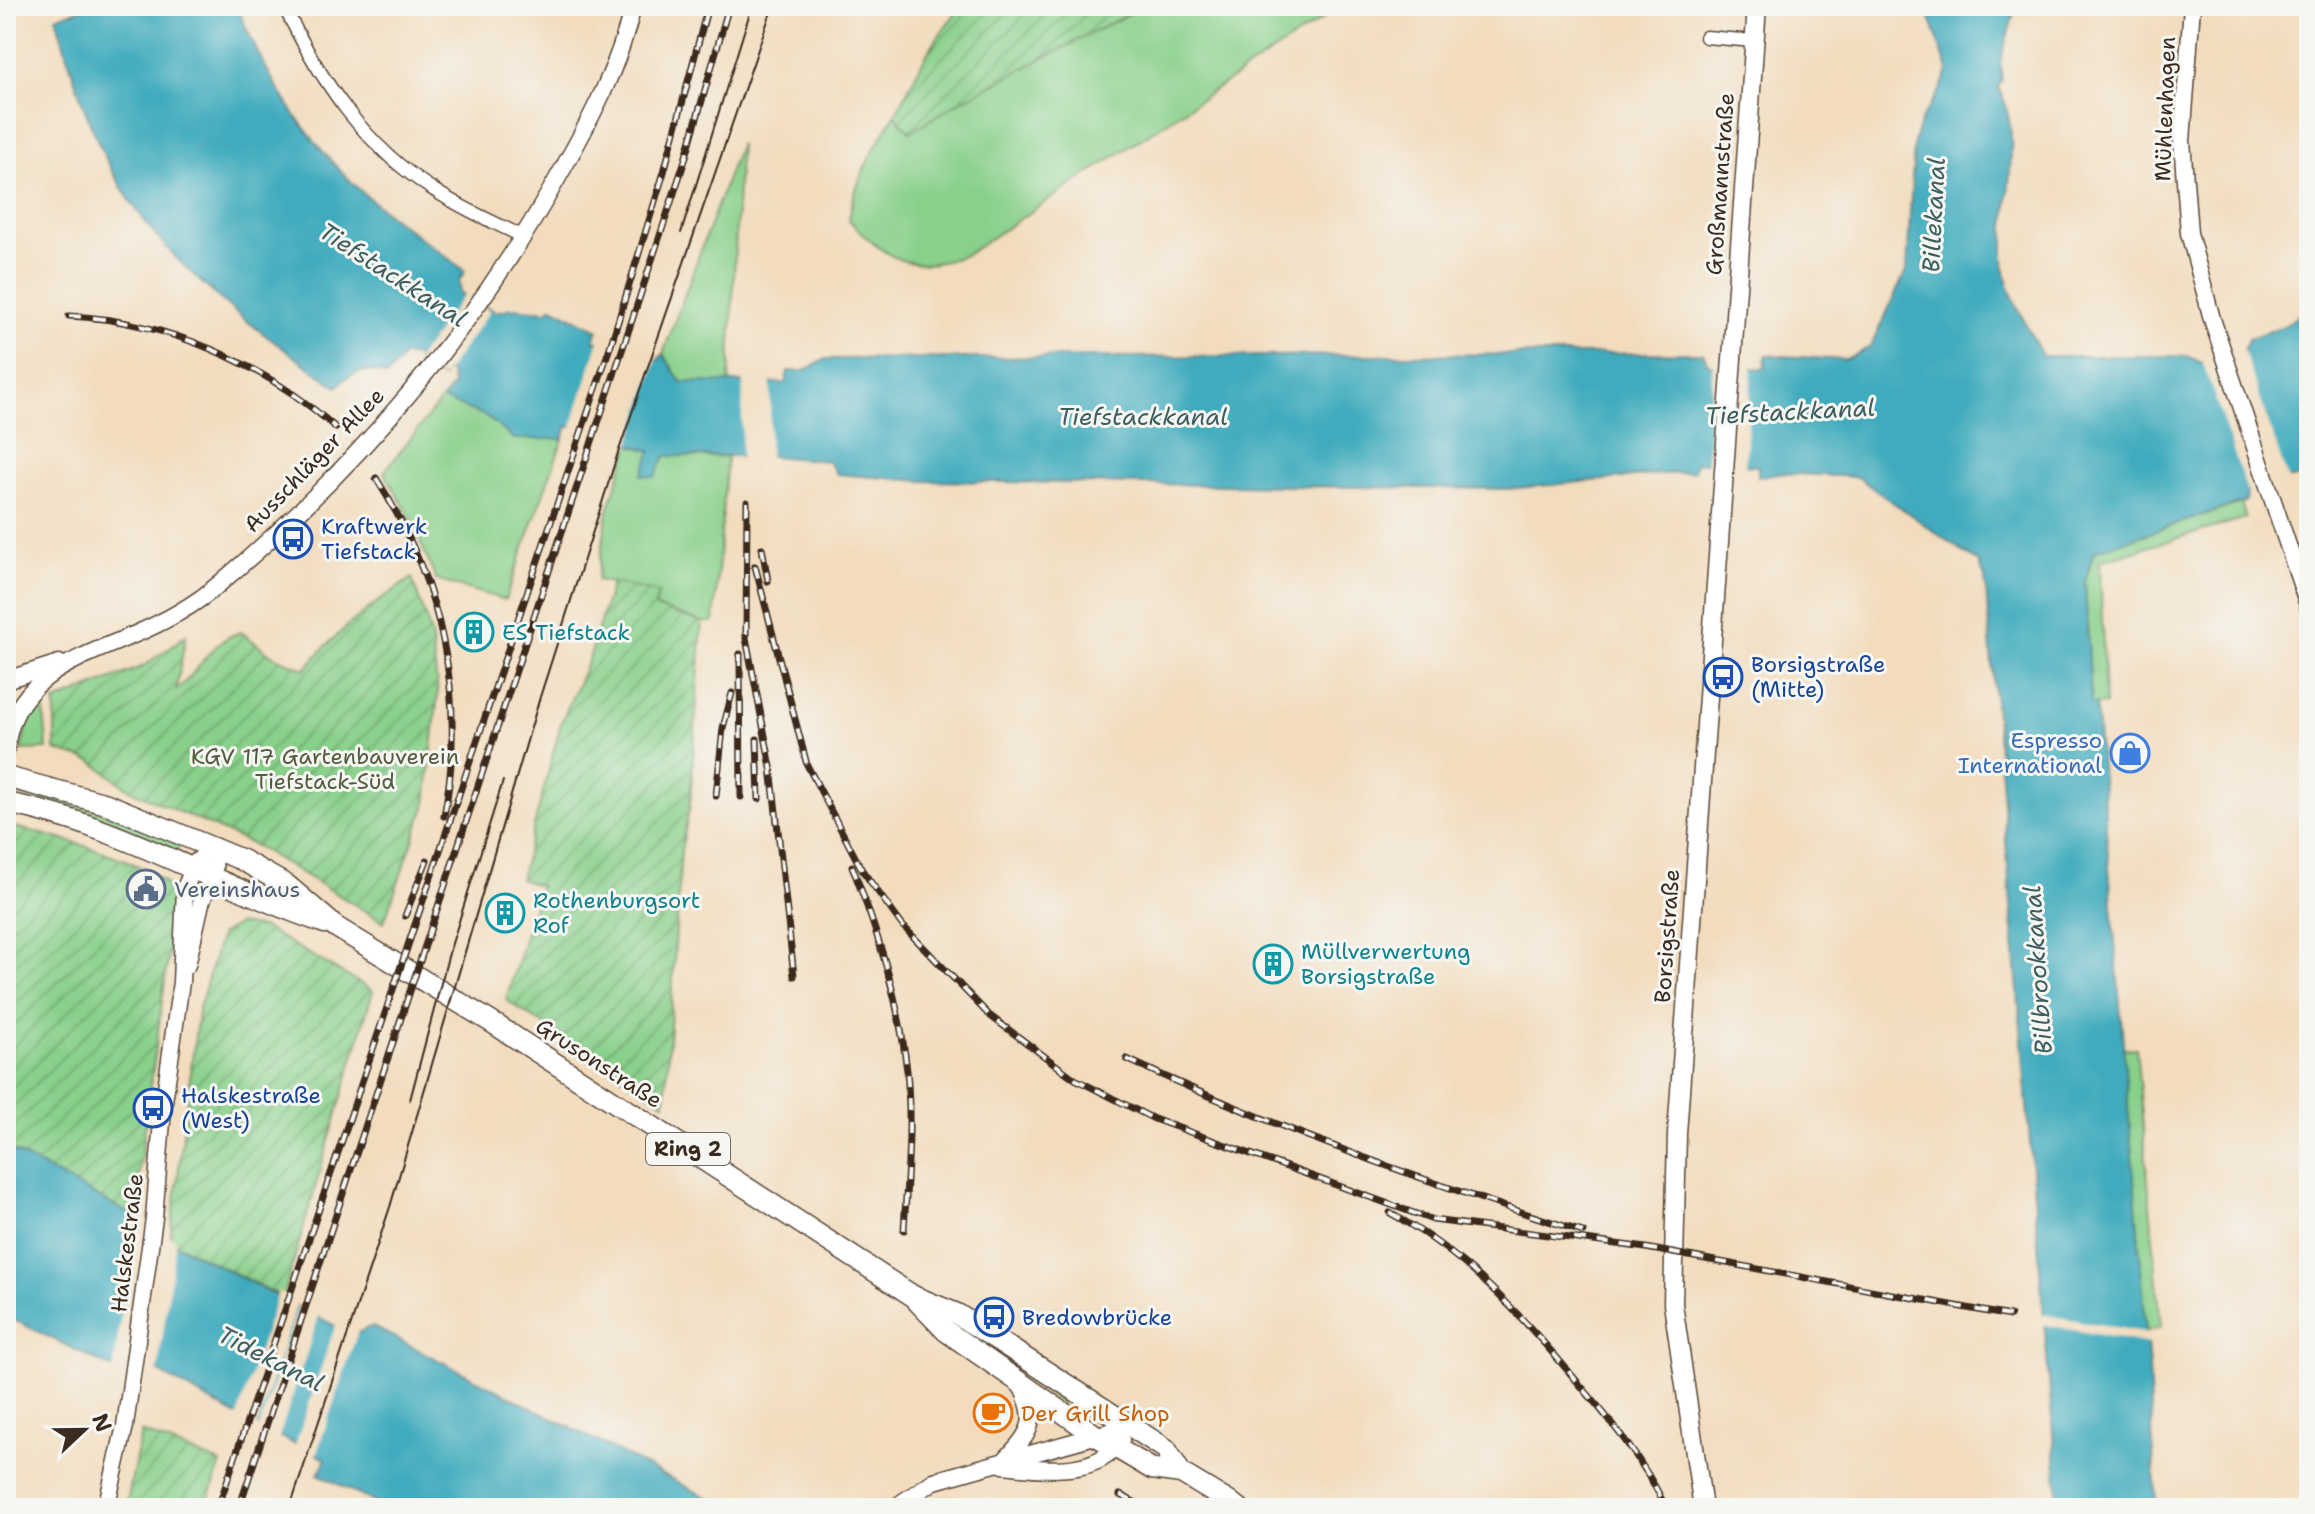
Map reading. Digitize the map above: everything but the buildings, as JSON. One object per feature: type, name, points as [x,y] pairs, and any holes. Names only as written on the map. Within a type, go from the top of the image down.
[{"type":"main road","name":"Großmannstraße","points":[[1732,365],[1757,6]]},
{"type":"main road","name":"Borsigstraße","points":[[1703,1508],[1672,1286],[1677,1134],[1732,365]]},
{"type":"main road","name":"Grusonstraße","points":[[6,777],[107,804],[215,847],[288,886],[336,927],[496,1025],[913,1296],[957,1314],[1166,1449],[1181,1473]]},
{"type":"main road","name":"Grusonstraße","points":[[6,803],[106,832],[276,907],[336,927]]},
{"type":"main road","name":"Grusonstraße","points":[[913,1296],[946,1331],[1098,1437],[1152,1469],[1181,1473],[1239,1508]]},
{"type":"street","points":[[284,6],[307,55],[332,93],[390,158],[438,193],[524,237]]},
{"type":"street","name":"Ausschläger Allee","points":[[6,688],[12,678],[68,661],[151,627],[217,586],[347,465],[430,369],[524,237],[603,94],[633,6]]},
{"type":"street","name":"Mühlenhagen","points":[[2192,6],[2182,141],[2184,197],[2194,256],[2309,608]]},
{"type":"street","points":[[1706,37],[1754,41]]},
{"type":"street","name":"Ausschläger Allee","points":[[6,750],[19,704],[45,677],[68,661]]},
{"type":"street","points":[[192,868],[215,847]]},
{"type":"street","name":"Halskestraße","points":[[181,982],[193,945],[201,903],[212,877],[215,847]]},
{"type":"street","name":"Halskestraße","points":[[106,1508],[118,1463],[132,1381],[154,1218],[163,1109],[181,982],[185,888],[192,868]]},
{"type":"street","points":[[1001,1465],[1031,1426],[1030,1405],[1020,1384]]},
{"type":"street","points":[[1001,1465],[1038,1469],[1086,1464],[1107,1458],[1130,1426]]},
{"type":"street","points":[[894,1508],[934,1481],[1001,1465],[1035,1451],[1098,1437],[1130,1426]]},
{"type":"green space","points":[[963,6],[1144,6],[960,101],[910,132],[895,115],[933,44]]},
{"type":"green space","points":[[1144,6],[1342,6],[967,254],[931,264],[902,260],[876,245],[849,220],[860,178],[895,115],[910,132],[960,101]]},
{"type":"green space","points":[[740,143],[729,384],[681,382],[663,354]]},
{"type":"green space","points":[[442,399],[486,416],[514,439],[563,439],[505,600],[436,580],[410,517],[384,472]]},
{"type":"green space","points":[[630,443],[665,456],[727,457],[714,622],[702,622],[655,607],[658,594],[597,580],[608,510]]},
{"type":"green space","points":[[2241,503],[2246,518],[2100,561],[2105,704],[2091,705],[2085,582],[2094,551]]},
{"type":"green space","name":"KGV 117 Gartenbauverein Tiefstack-Süd","points":[[412,578],[431,634],[438,693],[426,804],[384,922],[252,844],[130,790],[91,761],[55,750],[55,702],[144,666],[186,635],[176,690],[212,650],[241,632],[273,656],[305,669],[355,619]]},
{"type":"green space","points":[[612,582],[658,593],[655,607],[702,622],[690,804],[681,851],[665,1104],[506,1000],[540,886],[520,879],[561,723],[590,656]]},
{"type":"green space","points":[[43,697],[47,749],[21,750],[30,712]]},
{"type":"green space","points":[[17,788],[109,814],[182,842],[177,851],[74,811],[14,793]]},
{"type":"green space","points":[[6,825],[117,857],[156,876],[172,896],[172,928],[133,1216],[6,1147]]},
{"type":"green space","points":[[239,924],[264,928],[373,991],[283,1297],[170,1241],[198,1012],[221,934]]},
{"type":"green space","points":[[2136,1048],[2161,1327],[2145,1332],[2123,1049]]},
{"type":"green space","points":[[959,1325],[1067,1394],[1061,1403],[956,1328]]},
{"type":"green space","points":[[141,1432],[221,1463],[206,1508],[126,1508]]},
{"type":"water","points":[[92,6],[237,6],[274,82],[323,152],[363,193],[465,271],[459,281],[460,293],[496,312],[512,308],[547,311],[552,307],[598,330],[594,340],[658,360],[663,354],[681,382],[786,383],[788,371],[804,371],[826,359],[1703,353],[1709,365],[1765,369],[1766,355],[1846,360],[1870,347],[1907,269],[1914,141],[1922,118],[1940,90],[1948,70],[1926,6],[2016,6],[2000,63],[2002,80],[1998,88],[2006,107],[2011,152],[2005,271],[2015,302],[2042,356],[2188,356],[2202,363],[2244,349],[2248,339],[2284,326],[2309,307],[2309,477],[2288,478],[2247,492],[2246,501],[2094,551],[2085,582],[2091,704],[2096,704],[2149,1368],[2156,1508],[2059,1508],[1985,577],[1979,563],[1857,477],[1777,473],[1758,477],[1758,466],[1696,462],[1694,471],[1508,489],[922,481],[837,474],[828,461],[771,456],[665,456],[655,477],[642,475],[651,451],[568,426],[563,439],[514,439],[486,416],[442,399],[453,386],[451,374],[447,371],[442,378],[417,360],[419,357],[404,355],[387,376],[360,372],[337,387],[248,322],[192,274],[143,219],[122,188],[92,127],[56,17]]},
{"type":"water","name":"Tidekanal","points":[[6,1147],[133,1216],[170,1241],[353,1335],[372,1326],[728,1508],[386,1508],[318,1474],[326,1459],[235,1415],[159,1372],[112,1368],[6,1316]]},
{"type":"pier","points":[[465,293],[490,311],[442,378],[417,360]]},
{"type":"pier","points":[[599,340],[657,358],[629,447],[571,429]]},
{"type":"pier","points":[[2242,346],[2288,480],[2248,494],[2202,360]]},
{"type":"pier","points":[[1713,364],[1752,367],[1745,467],[1707,464]]},
{"type":"pier","points":[[743,379],[771,379],[769,460],[741,461]]},
{"type":"pier","points":[[135,1214],[176,1240],[157,1376],[113,1372]]},
{"type":"pier","points":[[278,1292],[298,1300],[256,1429],[236,1420]]},
{"type":"pier","points":[[300,1302],[320,1312],[278,1440],[258,1430]]},
{"type":"pier","points":[[2041,1314],[2149,1333],[2150,1344],[2040,1324]]},
{"type":"pier","points":[[337,1321],[354,1331],[359,1328],[315,1458],[294,1448]]},
{"type":"tram line","points":[[681,233],[752,6]]},
{"type":"tram line","points":[[290,1508],[390,1207],[540,697],[618,453],[773,6]]},
{"type":"tram line","points":[[410,1100],[449,953],[503,781]]},
{"type":"railway","points":[[218,1508],[611,344],[664,172],[708,6]]},
{"type":"railway","points":[[239,1508],[685,160],[729,6]]},
{"type":"railway","points":[[69,316],[141,326],[212,350],[278,384],[336,428]]},
{"type":"railway","points":[[376,478],[399,517],[417,557],[443,641],[450,684],[452,727],[444,816]]},
{"type":"railway","points":[[747,502],[746,638],[771,767],[794,976]]},
{"type":"railway","points":[[762,548],[768,581]]},
{"type":"railway","points":[[755,566],[807,765],[862,870],[902,925],[989,1015],[1075,1079],[1154,1119],[1433,1220],[1646,1248],[2010,1316]]},
{"type":"railway","points":[[740,654],[741,797]]},
{"type":"railway","points":[[716,796],[723,728],[732,693]]},
{"type":"railway","points":[[757,739],[759,799]]},
{"type":"railway","points":[[405,916],[427,860]]},
{"type":"railway","points":[[852,866],[886,967],[899,1018],[907,1071],[909,1111],[904,1230]]},
{"type":"railway","points":[[1127,1059],[1238,1108],[1352,1153],[1583,1232]]},
{"type":"railway","points":[[1390,1213],[1467,1266],[1534,1332],[1625,1440],[1666,1508]]},
{"type":"railway","points":[[1120,1495],[1146,1508]]},
{"type":"place","name":"Kraftwerk Tiefstack","points":[[293,539]]},
{"type":"place","name":"ES Tiefstack","points":[[474,632]]},
{"type":"place","name":"Borsigstraße (Mitte)","points":[[1723,677]]},
{"type":"place","name":"Espresso International","points":[[2130,753]]},
{"type":"place","name":"Vereinshaus","points":[[146,889]]},
{"type":"place","name":"Rothenburgsort Rof","points":[[505,913]]},
{"type":"place","name":"Müllverwertung Borsigstraße","points":[[1273,964]]},
{"type":"place","name":"Halskestraße (West)","points":[[153,1108]]},
{"type":"place","name":"Bredowbrücke","points":[[994,1317]]},
{"type":"place","name":"Der Grill Shop","points":[[993,1413]]},
{"type":"water label","name":"Billekanal","points":[[1934,215]]},
{"type":"water label","name":"Tiefstackkanal","points":[[393,275]]},
{"type":"water label","name":"Tiefstackkanal","points":[[1790,412]]},
{"type":"water label","name":"Tiefstackkanal","points":[[1143,417]]},
{"type":"water label","name":"Billbrookkanal","points":[[2038,970]]}]
